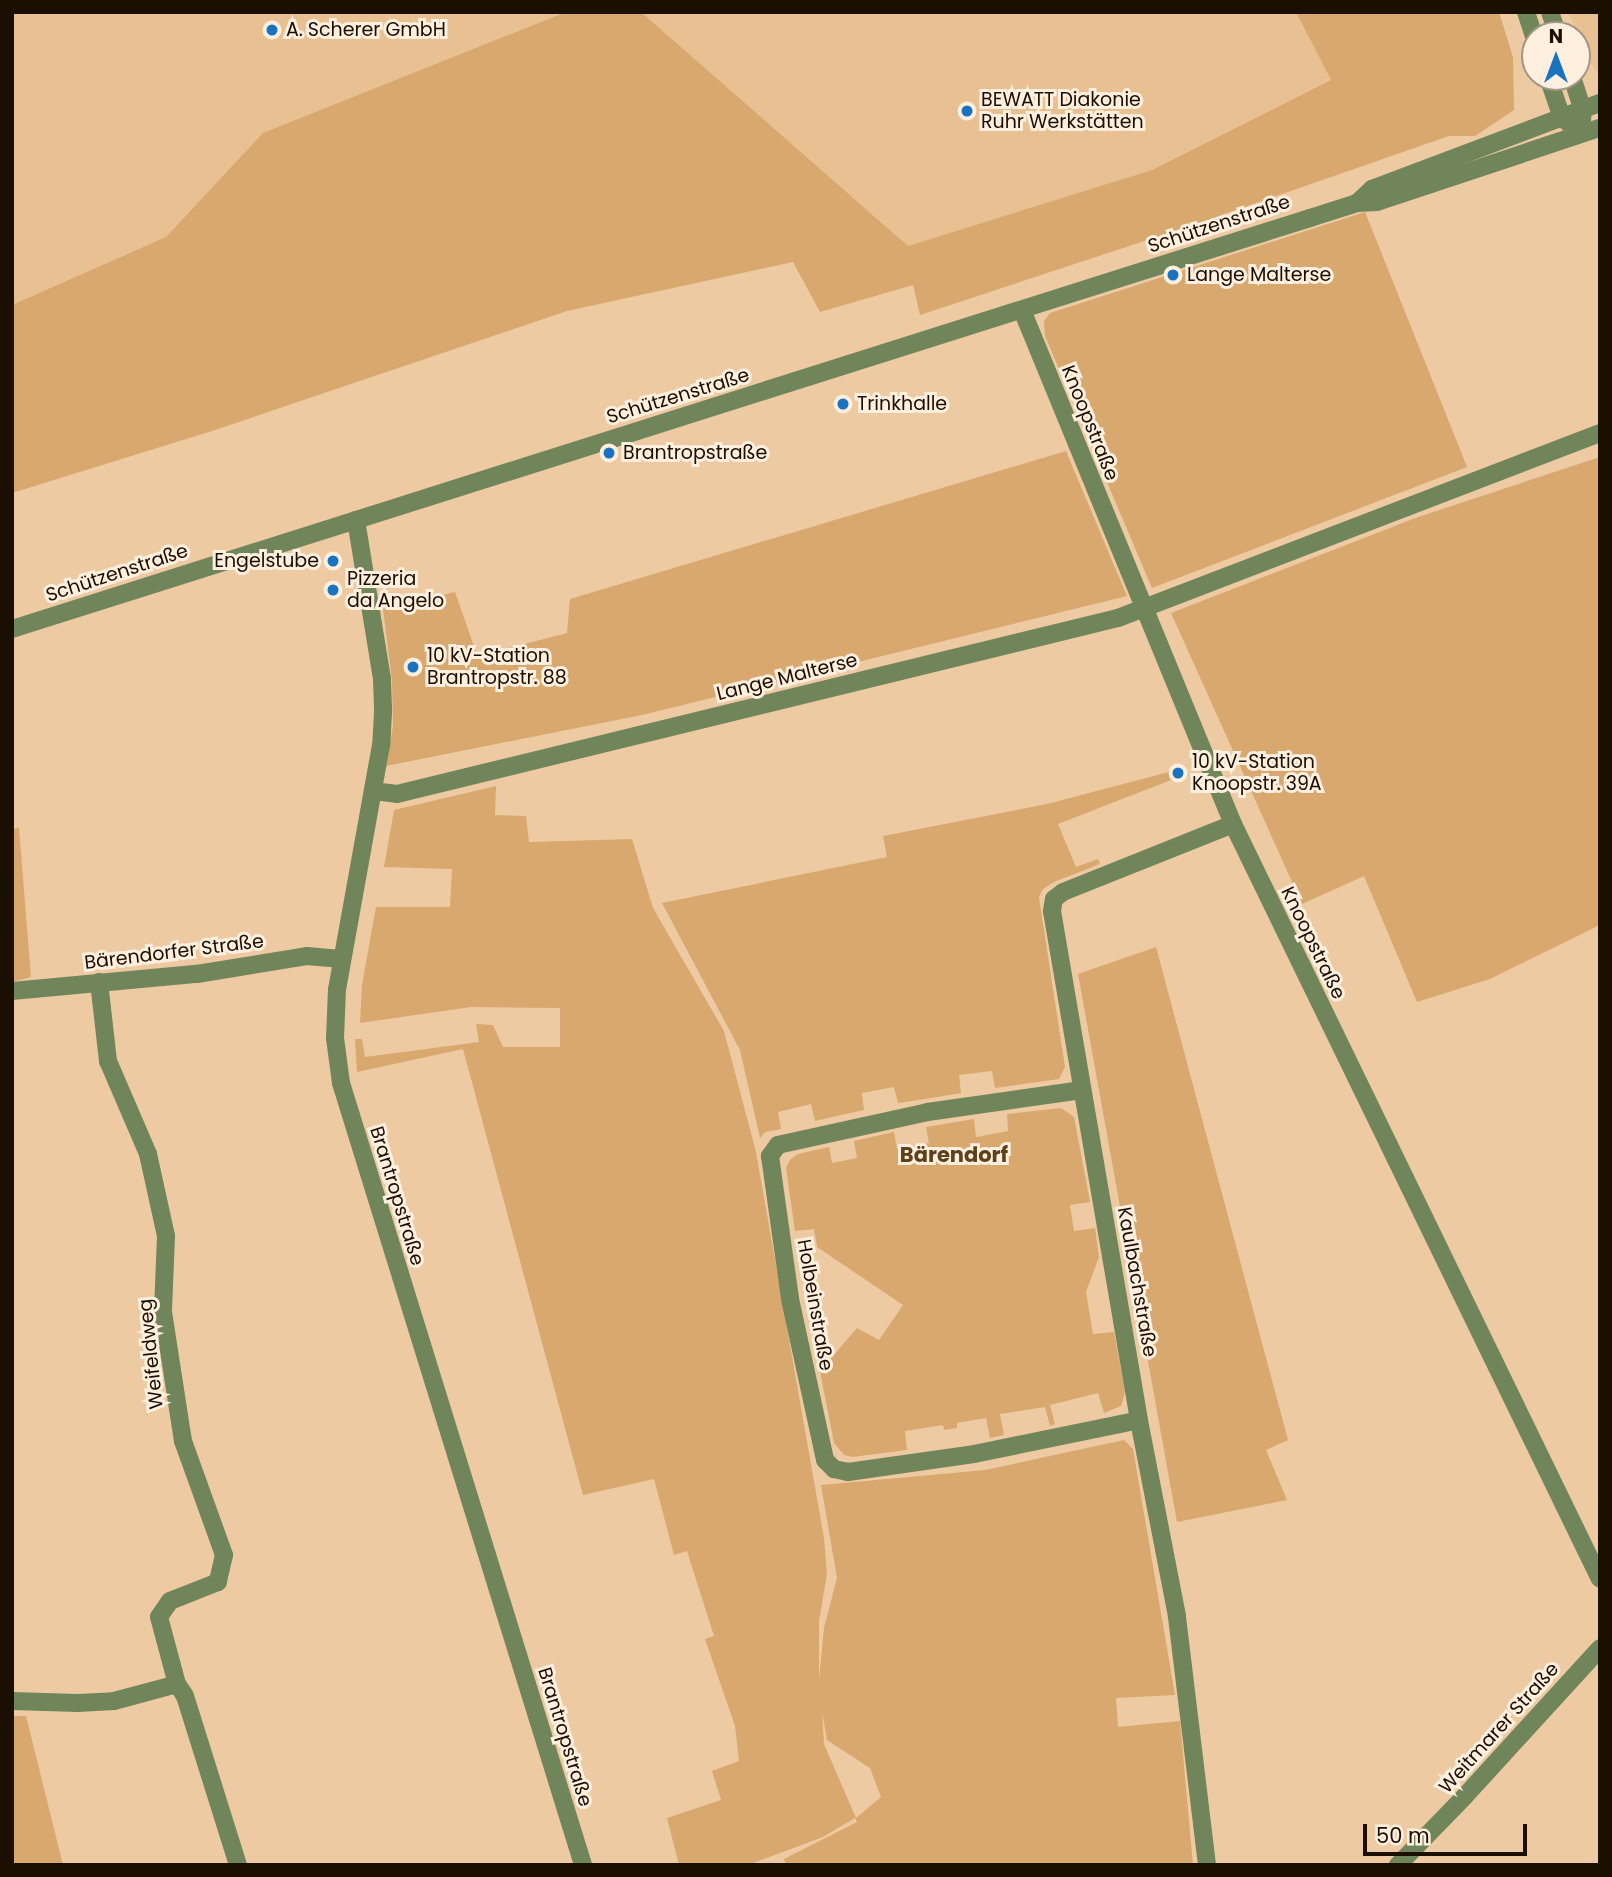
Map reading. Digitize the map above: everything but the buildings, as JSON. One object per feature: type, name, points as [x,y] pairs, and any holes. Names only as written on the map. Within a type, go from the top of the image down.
[{"type":"street","points":[[1553,91],[1562,118],[1582,134]]},
{"type":"street","points":[[1577,91],[1583,110],[1582,134]]},
{"type":"street","name":"Schützenstraße","points":[[1357,203],[1372,189],[1600,103]]},
{"type":"street","name":"Schützenstraße","points":[[12,629],[1357,203],[1377,202],[1600,128]]},
{"type":"street","name":"Knoopstraße","points":[[1022,310],[1233,824],[1600,1579]]},
{"type":"street","name":"Lange Malterse","points":[[373,792],[397,794],[1118,618],[1600,433]]},
{"type":"street","name":"Brantropstraße","points":[[356,520],[382,679],[381,745],[341,959],[335,1038],[345,1101],[583,1865]]},
{"type":"street","name":"Kaulbachstraße","points":[[1207,1865],[1177,1616],[1139,1420],[1052,911],[1054,899],[1098,877],[1233,824]]},
{"type":"street","name":"Bärendorfer Straße","points":[[12,991],[197,974],[307,956],[341,959]]},
{"type":"street","name":"Weifeldweg","points":[[100,982],[108,1061],[148,1154],[166,1236],[163,1312],[183,1441],[224,1555],[218,1582],[170,1601],[159,1617],[177,1684],[185,1696],[238,1865]]},
{"type":"street","name":"Holbeinstraße","points":[[1082,1090],[928,1112],[778,1145],[770,1156],[790,1299],[825,1460],[834,1469],[848,1472],[964,1456],[1139,1420]]},
{"type":"street","name":"Weitmarer Straße","points":[[1398,1865],[1600,1648]]},
{"type":"street","points":[[12,1700],[78,1703],[114,1701],[177,1684]]},
{"type":"shaded area","points":[[12,12],[566,12],[263,133],[166,237],[12,305]]},
{"type":"shaded area","points":[[566,12],[641,12],[908,246],[1152,170],[1331,80],[1296,12],[1499,12],[1513,57],[1514,110],[1475,136],[1449,136],[1190,226],[920,315],[913,285],[820,312],[793,262],[567,311],[212,431],[12,493],[12,305],[166,237],[263,133]]},
{"type":"shaded area","points":[[641,12],[1296,12],[1331,80],[1152,170],[908,246]]},
{"type":"shaded area","points":[[1569,12],[1600,12],[1600,72],[1591,63],[1591,21],[1572,21]]},
{"type":"shaded area","points":[[1365,212],[1467,467],[1152,588],[1045,336],[1044,321],[1050,313]]},
{"type":"shaded area","points":[[1066,451],[1127,596],[642,715],[386,766],[393,726],[392,681],[383,609],[455,592],[477,655],[509,648],[567,633],[570,599]]},
{"type":"shaded area","points":[[1600,457],[1600,925],[1490,979],[1417,1002],[1364,876],[1302,904],[1171,613],[1418,517]]},
{"type":"shaded area","points":[[1169,772],[1171,780],[1058,824],[1076,867],[1098,859],[1100,864],[1054,882],[1043,889],[1039,897],[1065,1067],[1059,1079],[995,1088],[992,1071],[959,1075],[961,1093],[898,1103],[894,1087],[862,1093],[864,1110],[815,1121],[811,1104],[778,1112],[781,1129],[765,1132],[760,1138],[740,1050],[662,903],[887,857],[883,836],[1047,804]]},
{"type":"shaded area","points":[[496,786],[495,815],[526,816],[529,842],[632,839],[653,908],[724,1031],[756,1152],[824,1538],[827,1574],[819,1621],[819,1680],[824,1628],[837,1578],[821,1485],[985,1470],[1124,1440],[1133,1449],[1175,1695],[1116,1698],[1118,1727],[1180,1721],[1193,1865],[786,1865],[784,1859],[857,1822],[855,1818],[823,1837],[748,1865],[679,1865],[667,1818],[721,1800],[712,1771],[739,1761],[735,1726],[705,1639],[714,1636],[687,1551],[674,1555],[654,1479],[583,1495],[463,1049],[357,1072],[355,1039],[362,1039],[365,1057],[479,1042],[476,1024],[493,1025],[503,1047],[560,1047],[560,1008],[471,1007],[360,1023],[362,985],[376,907],[450,907],[452,869],[384,867],[394,810]],"holes":[[[822,1711],[827,1740],[870,1768],[881,1797],[856,1818],[824,1744]]]},
{"type":"shaded area","points":[[19,828],[31,977],[12,982],[12,829]]},
{"type":"shaded area","points":[[1156,947],[1288,1440],[1266,1450],[1287,1500],[1177,1522],[1078,974]]},
{"type":"shaded area","points":[[1061,1108],[1074,1117],[1090,1202],[1070,1205],[1074,1231],[1095,1228],[1099,1257],[1086,1292],[1093,1334],[1114,1332],[1125,1392],[1121,1406],[1104,1413],[1098,1393],[1050,1405],[1055,1424],[1050,1426],[1045,1407],[1000,1414],[1004,1435],[990,1438],[986,1418],[957,1423],[957,1428],[944,1430],[943,1425],[905,1431],[907,1450],[852,1457],[844,1455],[834,1443],[820,1371],[857,1328],[879,1340],[903,1305],[817,1247],[814,1229],[795,1231],[786,1168],[790,1160],[798,1154],[829,1147],[832,1163],[857,1158],[854,1141],[894,1132],[897,1149],[929,1143],[926,1127],[974,1119],[976,1137],[1008,1131],[1007,1114]]},
{"type":"shaded area","points":[[12,1716],[26,1716],[63,1865],[12,1865]]},
{"type":"place","name":"A. Scherer GmbH","points":[[272,30]]},
{"type":"place","name":"BEWATT Diakonie Ruhr Werkstätten","points":[[967,111]]},
{"type":"place","name":"Lange Malterse","points":[[1173,275]]},
{"type":"place","name":"Trinkhalle","points":[[843,404]]},
{"type":"place","name":"Brantropstraße","points":[[609,453]]},
{"type":"place","name":"Engelstube","points":[[333,561]]},
{"type":"place","name":"Pizzeria da Angelo","points":[[333,590]]},
{"type":"place","name":"10 kV-Station Brantropstr. 88","points":[[413,667]]},
{"type":"place","name":"10 kV-Station Knoopstr. 39A","points":[[1178,773]]},
{"type":"district","name":"Bärendorf","points":[[954,1155]]}]
